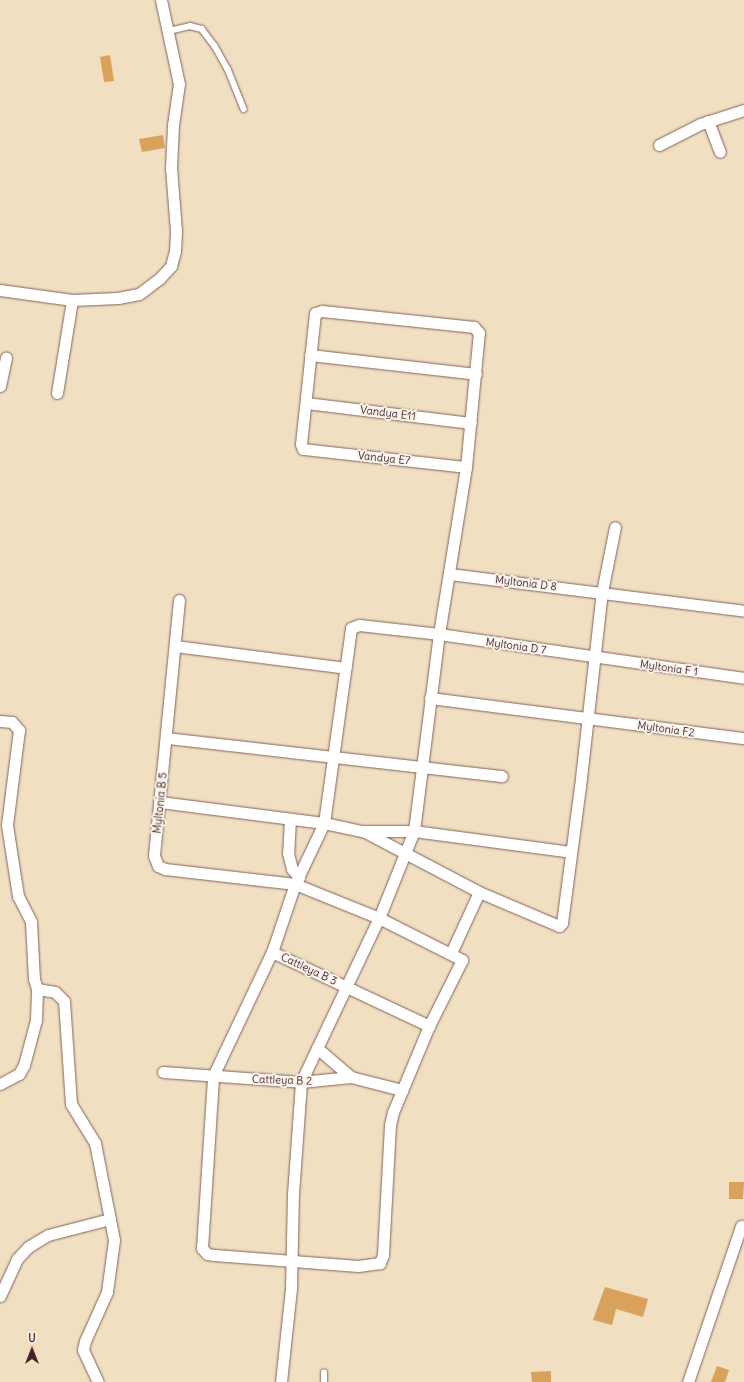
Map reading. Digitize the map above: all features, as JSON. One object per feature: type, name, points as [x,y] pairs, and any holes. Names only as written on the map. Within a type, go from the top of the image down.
[{"type":"street","points":[[0,290],[72,300],[104,300],[138,294],[159,279],[171,266],[175,251],[176,231],[172,168],[173,125],[179,84],[169,30],[161,0]]},
{"type":"street","points":[[659,145],[708,121],[744,110]]},
{"type":"street","points":[[708,121],[720,152]]},
{"type":"street","points":[[57,393],[72,300]]},
{"type":"street","points":[[281,1382],[292,1261],[301,1082],[379,918],[414,831],[424,766],[430,698],[439,634],[466,467],[479,333],[474,326],[322,311],[315,314],[306,403]]},
{"type":"street","points":[[310,355],[476,374]]},
{"type":"street","points":[[0,386],[6,358]]},
{"type":"street","name":"Vandya E11","points":[[306,403],[471,423]]},
{"type":"street","name":"Vandya E7","points":[[306,403],[302,448],[466,467]]},
{"type":"street","points":[[363,831],[405,855],[479,892],[559,926],[562,924],[602,592],[615,527]]},
{"type":"street","name":"Myltonia D 8","points":[[449,574],[744,611]]},
{"type":"street","name":"Myltonia B 5","points":[[179,600],[167,738],[154,856],[158,866],[165,869],[297,880]]},
{"type":"street","name":"Myltonia D 7","points":[[214,1076],[272,952],[297,880],[324,823],[335,757],[349,630],[354,626],[439,634],[594,657]]},
{"type":"street","points":[[175,646],[346,668]]},
{"type":"street","name":"Myltonia F 1","points":[[594,657],[744,678]]},
{"type":"street","name":"Myltonia F2","points":[[430,698],[744,738]]},
{"type":"street","points":[[0,721],[12,722],[19,730],[7,825],[18,896],[31,922],[37,989],[36,1020],[24,1065],[20,1074],[0,1084]]},
{"type":"street","points":[[167,738],[502,776]]},
{"type":"street","points":[[160,802],[324,823],[363,831],[414,831],[571,852]]},
{"type":"street","points":[[214,1076],[202,1248],[207,1254],[358,1266],[376,1265],[382,1260],[390,1125],[402,1090],[429,1026],[461,965],[462,960],[451,953],[379,918],[297,880],[292,869],[288,853],[290,819]]},
{"type":"street","points":[[451,953],[479,892]]},
{"type":"street","name":"Cattleya B 3","points":[[272,952],[429,1026]]},
{"type":"street","points":[[37,989],[55,992],[64,1001],[71,1104],[95,1142],[114,1240],[108,1292],[85,1341],[84,1350],[98,1382]]},
{"type":"street","name":"Cattleya B 2","points":[[317,1048],[351,1078]]},
{"type":"street","name":"Cattleya B 2","points":[[163,1072],[301,1082],[351,1078],[402,1090]]},
{"type":"street","points":[[0,1296],[17,1259],[28,1247],[48,1235],[110,1219]]},
{"type":"street","points":[[688,1382],[741,1226]]},
{"type":"lane","points":[[169,30],[190,26],[202,29],[215,46],[228,68],[244,109]]},
{"type":"lane","points":[[324,1373],[324,1382]]},
{"type":"building","points":[[110,55],[114,81],[104,82],[100,57]]},
{"type":"building","points":[[163,135],[165,148],[142,152],[139,139]]},
{"type":"building","points":[[729,1182],[744,1182],[743,1199],[729,1199]]},
{"type":"building","points":[[605,1287],[648,1299],[643,1317],[616,1309],[612,1325],[593,1320]]},
{"type":"building","points":[[717,1366],[729,1370],[725,1382],[711,1382]]},
{"type":"building","points":[[551,1371],[551,1382],[532,1382],[531,1372]]}]
